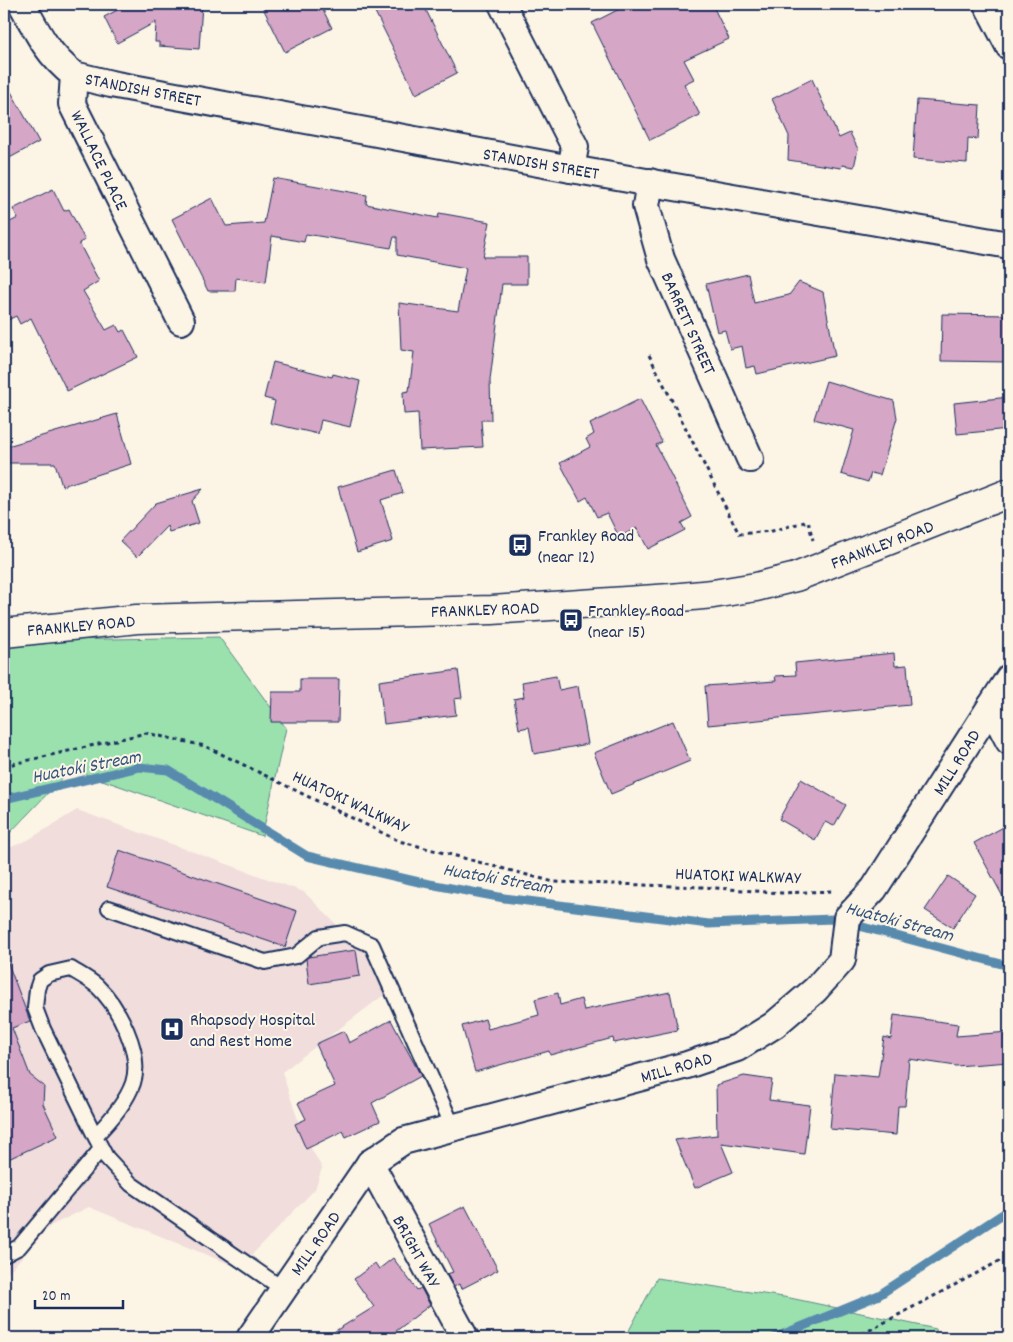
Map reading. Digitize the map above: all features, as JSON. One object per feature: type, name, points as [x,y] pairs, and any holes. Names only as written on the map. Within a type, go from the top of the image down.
[{"type":"street","points":[[22,4],[56,61],[74,75]]},
{"type":"street","points":[[502,4],[575,148],[571,169]]},
{"type":"street","points":[[987,4],[1009,46]]},
{"type":"street","name":"STANDISH STREET","points":[[74,75],[112,84],[571,169],[1009,245]]},
{"type":"street","name":"WALLACE PLACE","points":[[74,75],[72,104],[180,321]]},
{"type":"street","name":"BARRETT STREET","points":[[650,182],[646,206],[661,259],[690,328],[750,459]]},
{"type":"street","name":"FRANKLEY ROAD","points":[[4,633],[137,619],[492,610],[671,598],[756,587],[821,567],[1009,493]]},
{"type":"street","name":"MILL ROAD","points":[[250,1338],[370,1163],[403,1141],[687,1065],[738,1048],[774,1025],[815,990],[842,960],[847,918],[867,897],[1009,678]]},
{"type":"street","points":[[991,706],[1009,741]]},
{"type":"street","name":"BRIGHT WAY","points":[[370,1163],[464,1338]]},
{"type":"lane","points":[[109,908],[266,962],[296,956],[319,937],[345,934],[372,945],[452,1128]]},
{"type":"lane","points":[[4,1256],[19,1247],[98,1143],[133,1083],[134,1052],[122,1018],[96,985],[71,969],[49,974],[40,980],[37,989],[36,1008],[43,1029],[98,1143],[106,1157],[131,1184],[283,1289]]},
{"type":"path","points":[[649,355],[739,534],[772,531],[808,521],[821,567]]},
{"type":"path","name":"HUATOKI WALKWAY","points":[[4,766],[146,733],[204,746],[399,841],[554,882],[867,897]]},
{"type":"path","points":[[855,1338],[1009,1256]]},
{"type":"shaded area","name":"Rhapsody Hospital and Rest Home","points":[[77,810],[304,892],[397,985],[282,1072],[302,1132],[322,1168],[315,1189],[239,1268],[89,1207],[50,1226],[4,1277],[4,850],[28,840]]},
{"type":"green space","points":[[219,637],[286,728],[262,836],[71,769],[4,839],[4,641]]},
{"type":"green space","points":[[657,1278],[790,1298],[936,1329],[937,1338],[625,1338]]},
{"type":"building","points":[[129,4],[202,4],[199,49],[159,46],[159,42],[155,42],[156,22],[117,43],[104,17]]},
{"type":"building","points":[[261,4],[320,4],[332,28],[285,52]]},
{"type":"building","points":[[371,4],[423,4],[457,73],[416,94]]},
{"type":"building","points":[[629,4],[712,4],[729,39],[684,60],[694,79],[684,84],[700,115],[650,140],[592,23]]},
{"type":"building","points":[[4,79],[39,142],[4,161]]},
{"type":"building","points":[[812,79],[839,138],[850,133],[858,149],[854,167],[842,165],[841,168],[788,160],[789,136],[772,99]]},
{"type":"building","points":[[917,100],[980,105],[978,139],[968,138],[967,163],[913,159]]},
{"type":"building","points":[[273,178],[367,195],[366,204],[438,218],[439,213],[490,222],[483,257],[527,257],[527,284],[502,284],[490,380],[491,420],[481,420],[483,447],[420,450],[418,413],[404,414],[403,392],[409,391],[414,352],[401,350],[399,303],[458,311],[466,268],[397,255],[397,237],[394,237],[391,248],[306,234],[304,242],[272,236],[266,282],[236,278],[235,291],[208,291],[172,219],[212,198],[226,226],[264,223]]},
{"type":"building","points":[[53,189],[64,211],[69,209],[85,240],[79,243],[99,281],[83,291],[106,330],[116,325],[120,332],[124,330],[138,357],[67,391],[31,318],[20,324],[16,316],[4,322],[4,225],[18,218],[13,209]]},
{"type":"building","points":[[748,274],[754,303],[789,295],[799,282],[823,292],[835,356],[757,374],[755,366],[746,368],[742,346],[730,349],[725,330],[717,332],[706,284]]},
{"type":"building","points":[[942,314],[1009,315],[1009,362],[941,361]]},
{"type":"building","points":[[273,362],[332,377],[333,374],[360,381],[350,427],[321,420],[318,434],[270,423],[275,401],[264,398]]},
{"type":"building","points":[[826,381],[894,401],[897,418],[880,475],[871,473],[868,482],[841,474],[854,430],[814,419]]},
{"type":"building","points":[[1009,397],[1009,429],[957,434],[954,403]]},
{"type":"building","points":[[640,399],[662,442],[656,445],[692,517],[681,523],[685,530],[648,549],[637,528],[619,537],[607,513],[597,517],[587,497],[580,501],[560,463],[590,447],[586,439],[594,434],[590,424]]},
{"type":"building","points":[[117,414],[131,464],[62,486],[55,463],[4,463],[4,447]]},
{"type":"building","points":[[396,470],[403,493],[381,500],[393,541],[357,552],[338,487]]},
{"type":"building","points":[[203,489],[192,501],[199,523],[169,532],[167,526],[137,557],[120,541],[156,503]]},
{"type":"building","points":[[894,653],[895,666],[907,665],[910,705],[708,725],[705,686],[776,681],[775,676],[796,675],[795,663]]},
{"type":"building","points":[[458,670],[462,698],[454,699],[456,715],[384,724],[379,681]]},
{"type":"building","points":[[556,676],[559,690],[578,686],[588,744],[534,754],[529,727],[519,729],[514,699],[524,697],[522,682]]},
{"type":"building","points":[[300,679],[339,679],[338,722],[271,722],[272,692],[300,692]]},
{"type":"building","points":[[673,721],[690,761],[611,794],[594,753]]},
{"type":"building","points":[[801,779],[846,805],[834,826],[825,822],[815,840],[779,819]]},
{"type":"building","points":[[1009,824],[1009,908],[974,843]]},
{"type":"building","points":[[119,850],[297,911],[285,947],[107,887]]},
{"type":"building","points":[[948,876],[975,894],[953,928],[925,910]]},
{"type":"building","points":[[356,950],[360,976],[309,984],[306,959],[308,957]]},
{"type":"building","points":[[4,953],[30,1021],[12,1028],[30,1075],[44,1086],[43,1104],[58,1136],[4,1161]]},
{"type":"building","points":[[670,992],[678,1030],[614,1043],[613,1038],[550,1055],[549,1051],[475,1072],[462,1026],[485,1019],[488,1029],[539,1015],[535,999],[558,993],[560,1005],[581,999],[584,1010]]},
{"type":"building","points":[[894,1015],[958,1024],[956,1036],[1009,1032],[1009,1062],[956,1066],[909,1059],[905,1106],[898,1106],[896,1135],[830,1129],[835,1073],[878,1077],[884,1037],[891,1039]]},
{"type":"building","points":[[391,1020],[421,1076],[372,1103],[380,1121],[346,1137],[343,1131],[306,1149],[295,1124],[306,1119],[298,1103],[335,1086],[316,1044],[344,1031],[349,1043]]},
{"type":"building","points":[[744,1076],[772,1080],[769,1100],[810,1105],[804,1154],[721,1143],[733,1172],[695,1188],[675,1140],[717,1135],[716,1085]]},
{"type":"building","points":[[465,1206],[498,1270],[461,1289],[459,1284],[454,1287],[447,1274],[453,1272],[429,1224]]},
{"type":"building","points":[[393,1258],[417,1290],[421,1288],[430,1305],[387,1338],[324,1338],[374,1307],[354,1279],[375,1263],[379,1269]]},
{"type":"waterway","name":"Huatoki Stream","points":[[4,799],[139,767],[168,770],[307,856],[419,882],[504,898],[709,924],[833,919],[1009,966]]},
{"type":"waterway","name":"Huatoki Stream","points":[[774,1338],[879,1295],[1009,1210]]},
{"type":"place","name":"Frankley Road (near 12)","points":[[520,545]]},
{"type":"place","name":"Frankley Road (near 15)","points":[[571,620]]},
{"type":"place","name":"Rhapsody Hospital and Rest Home","points":[[172,1029]]}]
